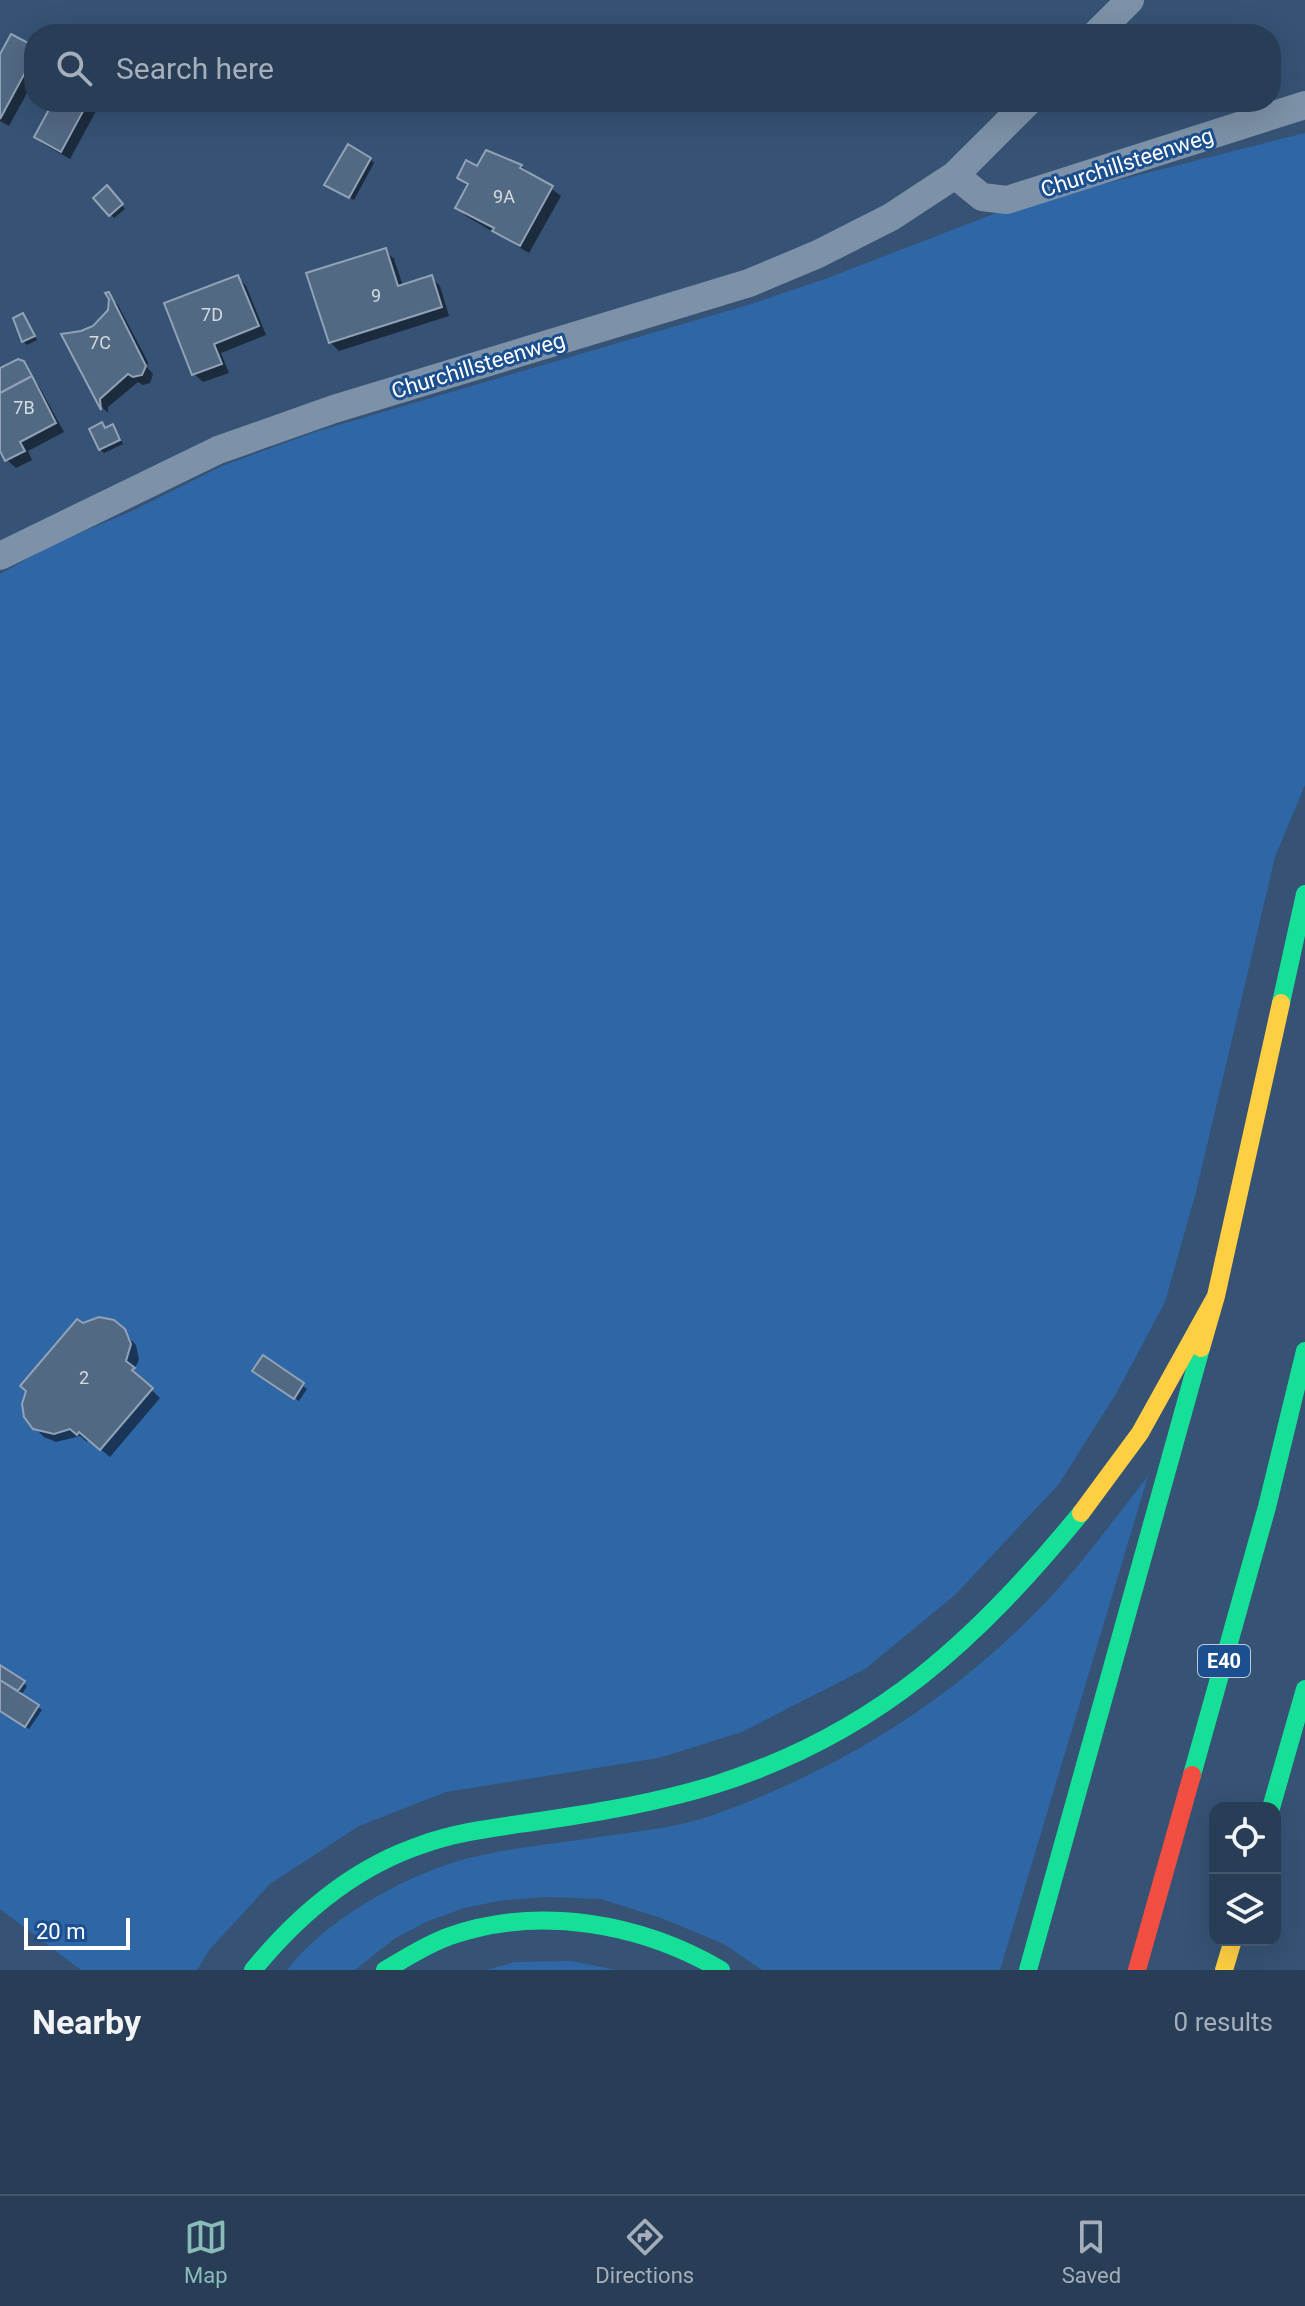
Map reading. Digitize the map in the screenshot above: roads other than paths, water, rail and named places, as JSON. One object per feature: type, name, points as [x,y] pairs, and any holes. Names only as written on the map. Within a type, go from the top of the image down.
[{"type":"highway","points":[[1028,1970],[1216,1296],[1305,894]]},
{"type":"highway","points":[[253,1970],[285,1932],[315,1905],[358,1875],[409,1849],[455,1835],[677,1796],[731,1779],[816,1744],[907,1688],[1002,1606],[1091,1502],[1128,1453],[1216,1296]]},
{"type":"highway","name":"E40","points":[[1137,1970],[1267,1507],[1305,1351]]},
{"type":"highway","points":[[1273,1802],[1305,1689]]},
{"type":"highway","points":[[385,1970],[451,1936],[492,1925],[542,1921],[626,1930],[702,1957],[721,1970]]},
{"type":"highway","points":[[1224,1970],[1231,1946]]},
{"type":"street","points":[[1106,24],[1130,0]]},
{"type":"street","name":"Churchillsteenweg","points":[[955,175],[982,197],[1007,200],[1305,105]]},
{"type":"street","name":"Churchillsteenweg","points":[[0,556],[218,450],[334,409],[749,283],[818,254],[891,217],[955,175],[1018,112]]}]
